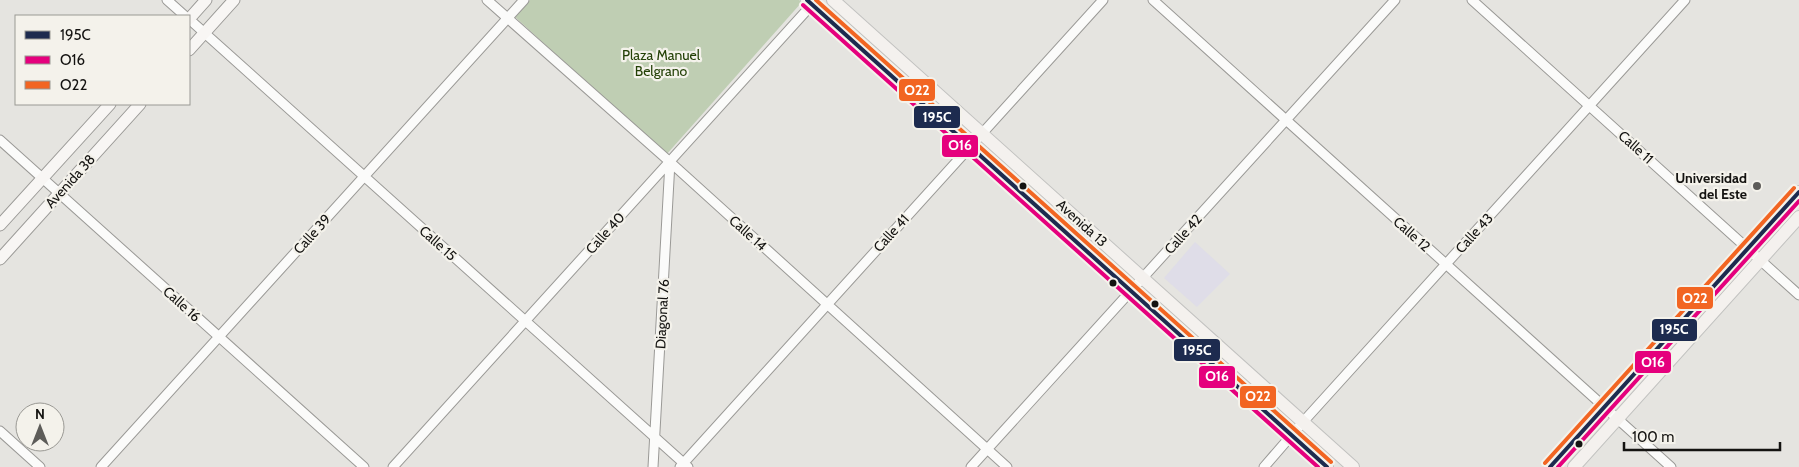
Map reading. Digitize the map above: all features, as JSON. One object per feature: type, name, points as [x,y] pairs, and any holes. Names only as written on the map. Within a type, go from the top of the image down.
[{"type":"main road","points":[[190,18],[206,0]]},
{"type":"main road","points":[[190,49],[234,0]]},
{"type":"main road","name":"Avenida 13","points":[[833,0],[1353,467]]},
{"type":"main road","name":"Avenida 13","points":[[812,2],[1327,467]]},
{"type":"main road","name":"Avenida 38","points":[[0,224],[109,105]]},
{"type":"main road","name":"Avenida 38","points":[[0,259],[139,105]]},
{"type":"main road","points":[[1550,467],[1799,192]]},
{"type":"main road","points":[[1574,467],[1799,217]]},
{"type":"street","points":[[167,0],[185,15]]},
{"type":"street","name":"Calle 14","points":[[488,0],[1008,467]]},
{"type":"street","name":"Calle 39","points":[[101,467],[524,0]]},
{"type":"street","name":"Calle 41","points":[[684,466],[1103,0]]},
{"type":"street","name":"Calle 12","points":[[1153,0],[1671,467]]},
{"type":"street","name":"Calle 42","points":[[971,467],[1394,0]]},
{"type":"street","name":"Calle 11","points":[[1472,0],[1799,295]]},
{"type":"street","name":"Calle 43","points":[[1264,467],[1686,0]]},
{"type":"street","name":"Calle 40","points":[[393,467],[670,162],[812,2]]},
{"type":"street","name":"Calle 15","points":[[190,20],[684,466]]},
{"type":"street","name":"Calle 16","points":[[0,140],[364,467]]},
{"type":"street","name":"Diagonal 76","points":[[653,467],[670,162]]},
{"type":"street","points":[[0,431],[40,467]]},
{"type":"shaded area","points":[[1195,242],[1230,274],[1197,307],[1164,278]]},
{"type":"green space","name":"Plaza Manuel Belgrano","points":[[530,0],[799,0],[802,2],[666,155],[515,17]]},
{"type":"transit line","name":"195C","points":[[807,0],[1327,467]]},
{"type":"transit line","name":"O22","points":[[816,0],[1331,462]]},
{"type":"transit line","name":"O16","points":[[803,5],[1318,467]]},
{"type":"transit line","name":"O22","points":[[1545,463],[1794,188]]},
{"type":"transit line","name":"195C","points":[[1550,467],[1799,192]]},
{"type":"transit line","name":"O16","points":[[1558,467],[1799,201]]},
{"type":"place","name":"Universidad del Este","points":[[1757,186]]}]
